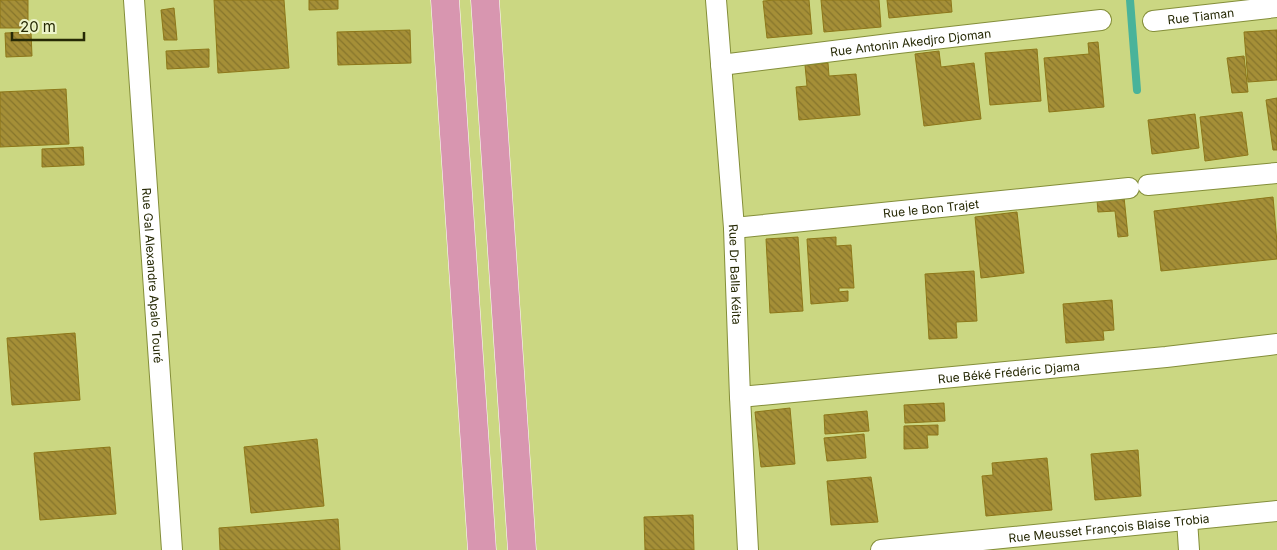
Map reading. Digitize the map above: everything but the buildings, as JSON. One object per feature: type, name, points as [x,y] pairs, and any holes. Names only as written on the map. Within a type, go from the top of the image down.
[{"type":"highway","points":[[445,0],[482,550]]},
{"type":"highway","points":[[485,0],[522,550]]},
{"type":"street","name":"Rue Gal Alexandre Apalo Touré","points":[[134,0],[172,550]]},
{"type":"street","name":"Rue Dr Balla Kéita","points":[[716,0],[734,228],[748,550]]},
{"type":"street","name":"Rue Tiaman","points":[[1153,21],[1277,8]]},
{"type":"street","name":"Rue Antonin Akedjro Djoman","points":[[721,65],[1101,20]]},
{"type":"street","name":"Rue le Bon Trajet","points":[[734,228],[1277,173]]},
{"type":"street","name":"Rue Béké Frédéric Djama","points":[[740,397],[1277,344]]},
{"type":"street","name":"Rue Meusset François Blaise Trobia","points":[[881,550],[1277,511]]},
{"type":"street","points":[[1187,520],[1189,550]]},
{"type":"waterway","points":[[1130,0],[1137,90]]}]
